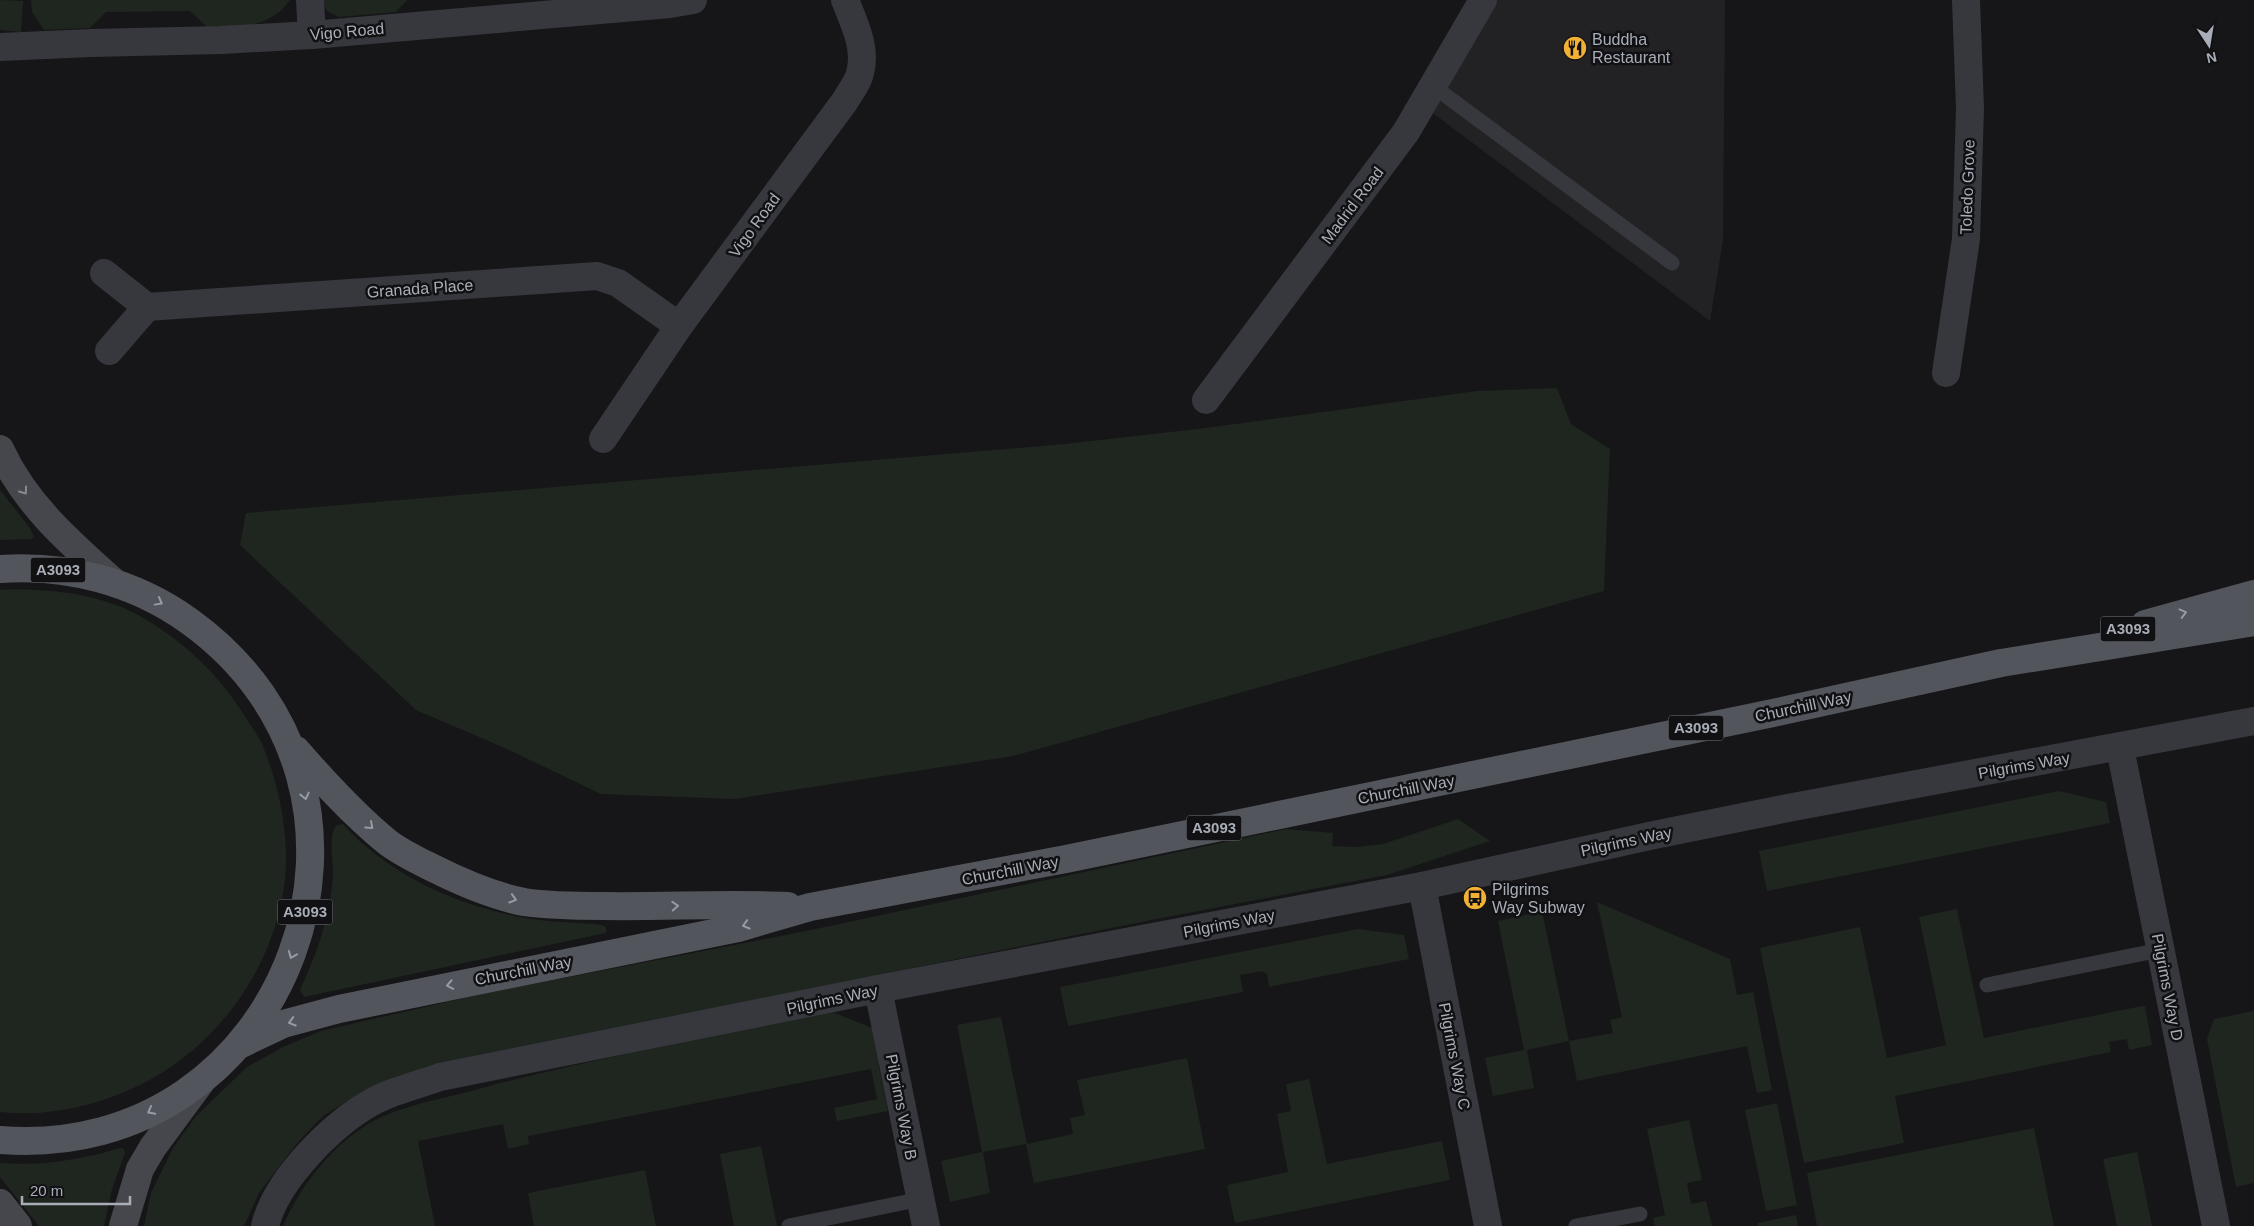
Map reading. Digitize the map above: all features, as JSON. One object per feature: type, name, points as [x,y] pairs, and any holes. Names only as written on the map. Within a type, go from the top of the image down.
[{"type":"main road","name":"A3093","points":[[0,569],[32,568],[60,570],[88,575],[115,583],[147,596],[177,612],[211,638],[253,681],[272,710],[287,741],[300,774],[308,809],[311,845],[310,882],[304,917],[294,952],[280,985],[239,1045],[203,1078],[176,1098],[146,1114],[115,1127],[82,1136],[49,1140],[0,1140]]},
{"type":"main road","name":"A3093","points":[[2001,663],[2254,594]]},
{"type":"main road","name":"A3093","points":[[2001,663],[2254,622]]},
{"type":"main road","name":"Churchill Way","points":[[239,1045],[283,1024],[339,1009],[738,928],[810,907],[1075,857],[1773,713],[2001,663]]},
{"type":"main road","name":"Churchill Way","points":[[287,741],[329,788],[388,842],[449,876],[487,891],[523,901],[559,906],[656,907],[737,903],[810,907]]},
{"type":"street","points":[[310,0],[312,35]]},
{"type":"street","name":"Vigo Road","points":[[0,47],[90,42],[221,40],[312,35],[670,4],[693,0]]},
{"type":"street","name":"Vigo Road","points":[[603,438],[680,326],[845,101],[860,75],[863,58],[860,42],[845,0]]},
{"type":"street","name":"Madrid Road","points":[[1206,400],[1406,132],[1482,0]]},
{"type":"street","name":"Toledo Grove","points":[[1946,373],[1966,239],[1970,108],[1966,0]]},
{"type":"street","points":[[104,273],[147,308],[109,351]]},
{"type":"street","name":"Granada Place","points":[[147,308],[596,276],[618,283],[680,326]]},
{"type":"street","points":[[0,448],[18,483],[34,504],[77,550],[115,583]]},
{"type":"street","name":"Pilgrims Way","points":[[265,1226],[267,1218],[290,1176],[328,1133],[375,1100],[440,1077],[878,989],[1422,886],[1654,835],[1788,808],[2120,748],[2254,721]]},
{"type":"street","name":"Pilgrims Way D","points":[[2120,748],[2216,1226]]},
{"type":"street","name":"Pilgrims Way C","points":[[1422,886],[1488,1226]]},
{"type":"street","name":"Pilgrims Way B","points":[[878,989],[926,1226]]},
{"type":"street","points":[[123,1226],[140,1169],[162,1134],[203,1078]]},
{"type":"street","points":[[0,1203],[18,1226]]},
{"type":"lane","points":[[1433,86],[1672,263]]},
{"type":"lane","points":[[1987,985],[2160,950]]},
{"type":"lane","points":[[789,1226],[920,1199]]},
{"type":"lane","points":[[1576,1226],[1640,1214]]},
{"type":"shaded area","points":[[0,0],[23,1],[21,32],[0,30]]},
{"type":"shaded area","points":[[31,0],[290,0],[272,17],[242,26],[207,27],[190,11],[106,12],[90,28],[44,30],[32,12]]},
{"type":"shaded area","points":[[322,0],[407,0],[396,12],[339,17],[327,11]]},
{"type":"shaded area","points":[[1483,0],[1725,0],[1723,240],[1710,321],[1422,105]]},
{"type":"shaded area","points":[[1557,388],[1571,424],[1610,449],[1604,591],[1013,756],[735,799],[601,794],[505,748],[416,710],[240,545],[246,513],[1065,444],[1206,428],[1477,391]]},
{"type":"shaded area","points":[[0,490],[30,528],[34,537],[31,539],[0,540]]},
{"type":"shaded area","points":[[0,590],[52,591],[104,601],[136,614],[184,646],[224,687],[260,741],[275,782],[285,836],[284,884],[278,918],[266,950],[251,981],[232,1009],[209,1035],[183,1058],[155,1077],[100,1101],[40,1113],[0,1112]]},
{"type":"shaded area","points":[[2059,791],[2106,802],[2110,823],[1767,891],[1759,851]]},
{"type":"shaded area","points":[[1458,819],[1490,841],[1387,875],[1146,921],[472,1057],[359,1094],[323,1116],[298,1142],[259,1193],[244,1226],[144,1226],[151,1193],[173,1148],[196,1116],[247,1067],[283,1047],[321,1031],[486,993],[806,931],[1286,829],[1333,833],[1332,846],[1355,847],[1383,844]]},
{"type":"shaded area","points":[[343,824],[384,861],[433,889],[459,900],[513,916],[602,925],[606,927],[606,933],[304,997],[300,990],[317,948],[326,919],[332,889],[334,829],[337,825]]},
{"type":"shaded area","points":[[1597,902],[1730,959],[1737,995],[1753,992],[1772,1090],[1757,1093],[1747,1046],[1577,1081],[1569,1041],[1613,1033],[1610,1020],[1622,1017]]},
{"type":"shaded area","points":[[1957,909],[1984,1038],[2145,1006],[2152,1045],[2129,1050],[2127,1039],[2109,1042],[2111,1052],[1895,1096],[1904,1143],[1804,1163],[1760,948],[1860,927],[1887,1058],[1946,1045],[1919,917]]},
{"type":"shaded area","points":[[1542,911],[1569,1041],[1527,1050],[1534,1088],[1493,1096],[1485,1058],[1524,1050],[1498,921]]},
{"type":"shaded area","points":[[1358,929],[1404,935],[1409,959],[1269,987],[1267,974],[1262,971],[1240,975],[1243,992],[1068,1026],[1060,987]]},
{"type":"shaded area","points":[[830,1011],[877,1030],[883,1061],[878,1062],[888,1111],[837,1121],[834,1108],[877,1099],[871,1069],[528,1136],[529,1144],[508,1149],[503,1124],[418,1141],[435,1226],[283,1226],[308,1181],[330,1155],[356,1132],[396,1111],[424,1102],[568,1067]]},
{"type":"shaded area","points":[[2254,1011],[2254,1183],[2236,1187],[2207,1039],[2214,1019]]},
{"type":"shaded area","points":[[1001,1017],[1027,1144],[1073,1134],[1070,1118],[1085,1115],[1077,1080],[1187,1058],[1205,1149],[1034,1183],[1026,1144],[983,1152],[990,1193],[950,1202],[941,1161],[982,1152],[957,1025]]},
{"type":"shaded area","points":[[1309,1079],[1327,1164],[1442,1141],[1450,1180],[1235,1223],[1227,1185],[1288,1172],[1277,1114],[1291,1111],[1286,1084]]},
{"type":"shaded area","points":[[1777,1103],[1797,1205],[1766,1211],[1745,1110]]},
{"type":"shaded area","points":[[1689,1120],[1702,1180],[1687,1183],[1691,1204],[1706,1201],[1712,1226],[1655,1226],[1653,1218],[1665,1215],[1647,1129]]},
{"type":"shaded area","points":[[2034,1128],[2054,1226],[1817,1226],[1807,1173]]},
{"type":"shaded area","points":[[761,1146],[777,1226],[734,1226],[720,1154]]},
{"type":"shaded area","points":[[120,1148],[124,1149],[125,1153],[112,1189],[104,1226],[39,1226],[0,1177],[0,1163],[31,1164],[61,1161],[91,1156]]},
{"type":"shaded area","points":[[2137,1152],[2152,1226],[2117,1226],[2103,1159]]},
{"type":"shaded area","points":[[645,1170],[656,1226],[534,1226],[528,1193]]},
{"type":"shaded area","points":[[1796,1215],[1798,1226],[1758,1226],[1758,1223]]},
{"type":"place","name":"Buddha Restaurant","points":[[1575,48]]},
{"type":"place","name":"Pilgrims Way Subway","points":[[1475,898]]}]
